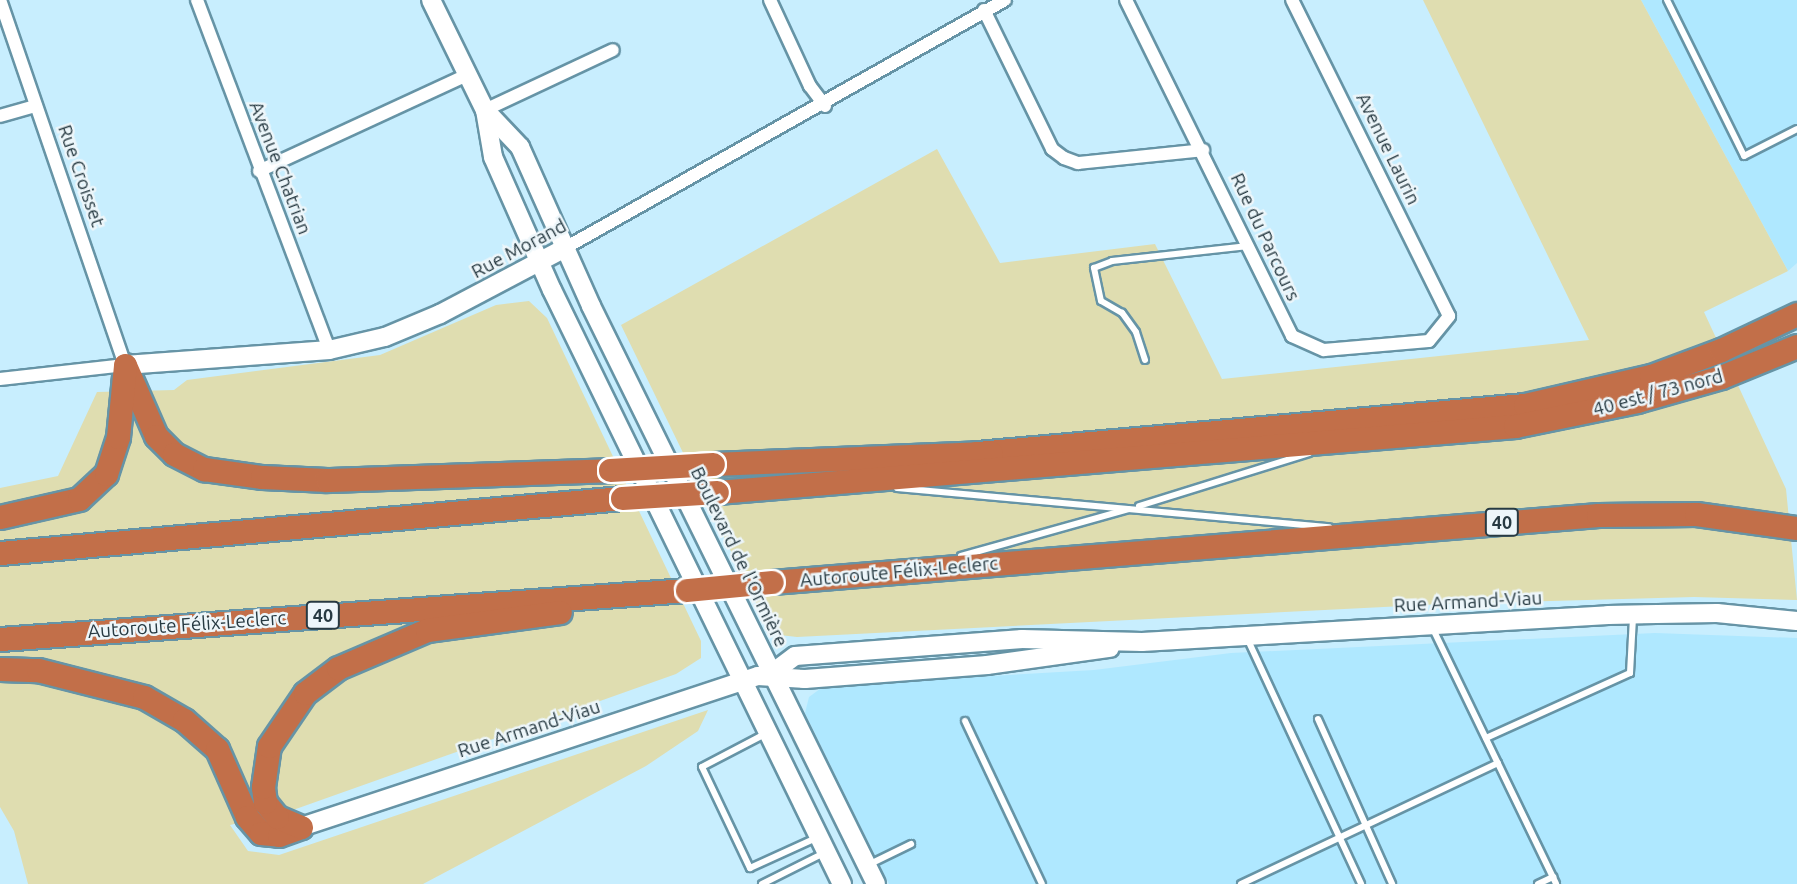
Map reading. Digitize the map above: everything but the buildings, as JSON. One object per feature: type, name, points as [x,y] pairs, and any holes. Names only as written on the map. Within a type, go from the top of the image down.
[{"type":"highway","points":[[125,365],[156,436],[174,454],[204,468],[262,477],[327,480],[977,453],[1525,405],[1651,376],[1721,351],[1797,314]]},
{"type":"highway","points":[[0,553],[622,498],[1341,443],[1515,426],[1676,378],[1797,327]]},
{"type":"highway","name":"40 est / 73 nord","points":[[1515,426],[1637,401],[1721,377],[1797,346]]},
{"type":"highway","points":[[0,517],[79,499],[97,485],[112,462],[118,437],[125,365]]},
{"type":"highway","points":[[977,453],[1201,454]]},
{"type":"highway","name":"Autoroute Félix-Leclerc","points":[[0,639],[687,590],[1379,532],[1626,515],[1696,514],[1797,528]]},
{"type":"highway","points":[[301,827],[277,817],[265,802],[264,769],[270,746],[285,718],[305,693],[338,668],[427,630],[649,600],[687,590]]},
{"type":"highway","points":[[0,669],[38,670],[144,697],[184,720],[217,749],[247,817],[261,832],[279,835],[301,827]]},
{"type":"street","name":"Rue Croisset","points":[[0,0],[125,365]]},
{"type":"street","name":"Avenue Chatrian","points":[[197,0],[259,171],[329,350]]},
{"type":"street","points":[[431,0],[485,110],[493,157],[539,262],[842,884]]},
{"type":"street","points":[[769,0],[825,106]]},
{"type":"street","name":"Rue Morand","points":[[0,379],[125,365],[329,350],[384,337],[429,319],[565,248],[825,106],[1005,0]]},
{"type":"street","name":"Rue du Parcours","points":[[1126,0],[1203,150],[1292,336],[1324,350],[1429,341],[1449,316]]},
{"type":"street","name":"Avenue Laurin","points":[[1292,0],[1449,316]]},
{"type":"street","points":[[984,10],[1052,149],[1064,158],[1077,163],[1203,150]]},
{"type":"street","points":[[485,110],[613,50]]},
{"type":"street","points":[[259,171],[467,75]]},
{"type":"street","points":[[0,116],[36,106]]},
{"type":"street","name":"Boulevard de l'Ormière","points":[[485,110],[520,148],[565,248],[771,674],[876,884]]},
{"type":"street","name":"Rue Armand-Viau","points":[[301,827],[741,680],[771,674],[805,679],[1065,657],[1142,642],[1431,625],[1717,613],[1797,621]]},
{"type":"lane","points":[[1667,0],[1744,156],[1797,129]]},
{"type":"lane","points":[[1145,360],[1136,332],[1122,313],[1101,301],[1094,268],[1112,261],[1248,246]]},
{"type":"lane","points":[[916,569],[1134,508],[1341,443]]},
{"type":"lane","points":[[828,482],[1379,532]]},
{"type":"lane","points":[[1486,738],[1630,673],[1633,615]]},
{"type":"lane","points":[[1431,625],[1555,881],[1538,884]]},
{"type":"lane","points":[[1247,637],[1361,884]]},
{"type":"lane","points":[[1318,719],[1364,827],[1392,884]]},
{"type":"lane","points":[[965,721],[1042,884]]},
{"type":"lane","points":[[767,733],[702,767],[750,868],[822,845]]},
{"type":"lane","points":[[1241,884],[1498,763]]},
{"type":"lane","points":[[867,865],[911,844]]},
{"type":"lane","points":[[762,884],[822,845]]},
{"type":"shaded area","points":[[1423,0],[1641,0],[1788,271],[1704,312],[1786,489],[1797,600],[1694,597],[1443,604],[797,637],[771,634],[621,325],[937,149],[1000,263],[1155,244],[1222,379],[1589,340]]},
{"type":"shaded area","points":[[1641,0],[1797,0],[1797,263],[1788,271]]},
{"type":"shaded area","points":[[529,301],[547,318],[701,641],[701,658],[676,674],[293,810],[230,825],[248,851],[279,855],[708,710],[698,731],[646,766],[423,884],[28,884],[14,831],[0,807],[0,488],[58,476],[97,392],[174,390],[187,380],[380,355],[496,305]]},
{"type":"shaded area","points":[[1655,633],[1797,638],[1797,884],[889,884],[805,713],[809,697],[824,686],[1094,670],[1231,653]]}]
